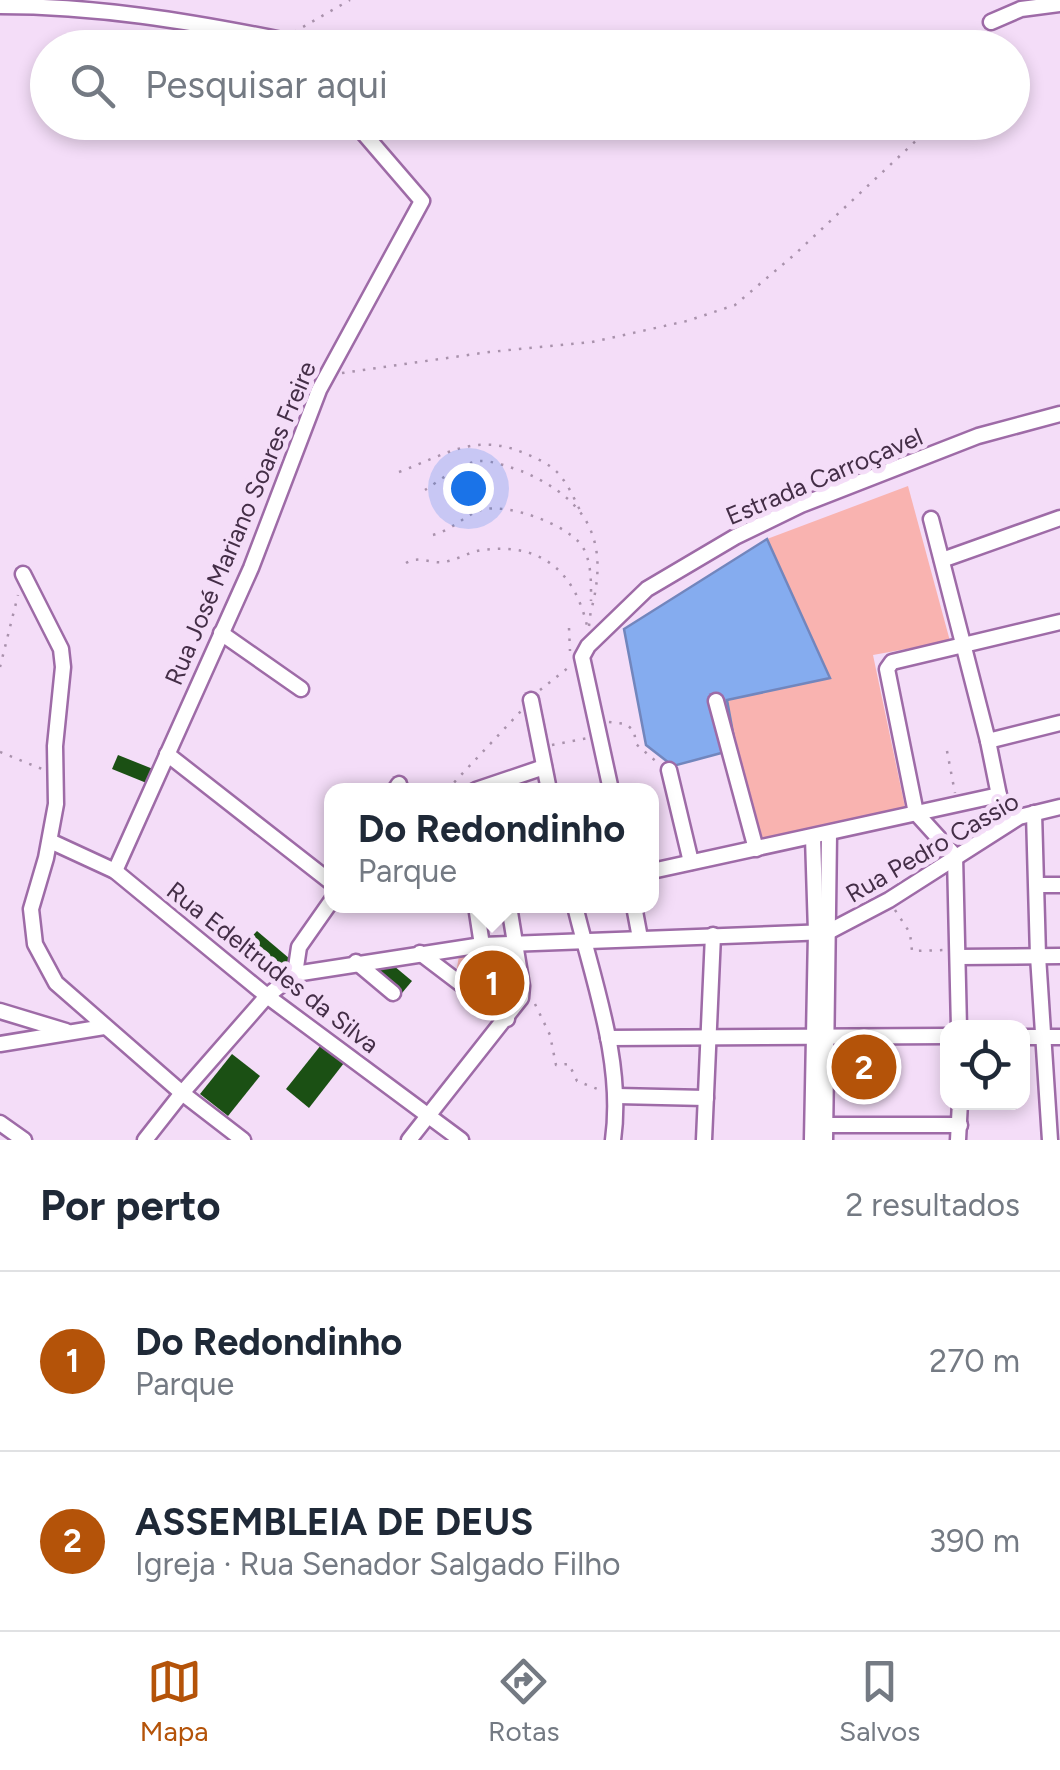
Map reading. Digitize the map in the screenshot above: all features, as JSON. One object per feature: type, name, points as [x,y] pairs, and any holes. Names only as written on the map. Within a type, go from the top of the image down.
[{"type":"street","points":[[991,22],[1021,9],[1060,4]]},
{"type":"street","points":[[0,6],[106,10],[231,30]]},
{"type":"street","name":"Rua José Mariano Soares Freire","points":[[116,871],[258,552],[326,376],[422,201],[369,140]]},
{"type":"street","name":"Estrada Carroçavel","points":[[582,657],[588,646],[647,589],[735,537],[801,506],[978,436],[1060,414]]},
{"type":"street","points":[[932,519],[1005,824]]},
{"type":"street","points":[[942,560],[1058,522]]},
{"type":"street","points":[[23,574],[62,649],[63,667],[54,746],[57,775],[50,841],[31,910],[35,944],[56,983],[182,1093],[243,1140]]},
{"type":"street","points":[[960,1020],[955,856],[916,813],[886,675],[892,662],[1060,622]]},
{"type":"street","points":[[221,634],[300,689]]},
{"type":"street","points":[[582,657],[609,783]]},
{"type":"street","points":[[532,700],[547,783]]},
{"type":"street","points":[[716,702],[756,849]]},
{"type":"street","points":[[988,741],[1060,722]]},
{"type":"street","points":[[166,754],[324,876]]},
{"type":"street","points":[[497,783],[544,767]]},
{"type":"street","points":[[669,770],[691,862]]},
{"type":"street","points":[[659,869],[999,795]]},
{"type":"street","name":"Rua Pedro Cassio","points":[[822,932],[889,900],[1005,824],[1060,807]]},
{"type":"street","points":[[1034,812],[1038,956],[1050,1140]]},
{"type":"street","points":[[829,834],[822,932],[819,1132],[959,1132]]},
{"type":"street","points":[[813,837],[822,932]]},
{"type":"street","name":"Rua Edeltrudes da Silva","points":[[50,841],[116,871],[268,996],[461,1140]]},
{"type":"street","points":[[1037,885],[1060,885]]},
{"type":"street","points":[[294,974],[299,947],[324,911]]},
{"type":"street","points":[[477,913],[482,945]]},
{"type":"street","points":[[409,1140],[507,1019],[522,994],[510,913]]},
{"type":"street","points":[[578,913],[608,1038],[616,1096],[613,1140]]},
{"type":"street","points":[[635,913],[640,938]]},
{"type":"street","points":[[145,1140],[268,996],[294,974],[356,962],[516,942],[822,932]]},
{"type":"street","points":[[704,1140],[713,935]]},
{"type":"street","points":[[420,953],[507,1019]]},
{"type":"street","points":[[958,953],[1060,956]]},
{"type":"street","points":[[356,962],[393,993]]},
{"type":"street","points":[[0,1011],[70,1032]]},
{"type":"street","points":[[0,1044],[104,1027]]},
{"type":"street","points":[[608,1038],[940,1036]]},
{"type":"street","points":[[1030,1037],[1060,1037]]},
{"type":"street","points":[[616,1096],[706,1098]]},
{"type":"street","points":[[0,1123],[24,1140]]},
{"type":"path","points":[[303,30],[325,12],[350,0]]},
{"type":"path","points":[[983,30],[991,22]]},
{"type":"path","points":[[326,376],[489,352],[592,342],[687,321],[735,305],[917,140]]},
{"type":"path","points":[[399,472],[476,444],[501,443],[543,460],[562,477],[596,540],[598,580],[589,632],[582,600],[560,568],[523,550],[480,550],[444,562],[414,558],[406,562]]},
{"type":"path","points":[[424,490],[478,461],[514,468],[557,487],[584,518]]},
{"type":"path","points":[[433,535],[462,523],[480,510],[503,508],[543,519],[582,546],[591,574],[592,606]]},
{"type":"path","points":[[0,667],[23,574]]},
{"type":"path","points":[[454,783],[532,700],[582,657],[570,652],[569,628]]},
{"type":"path","points":[[541,747],[626,724],[634,731],[636,744],[669,770]]},
{"type":"path","points":[[947,751],[958,804]]},
{"type":"path","points":[[0,752],[57,775]]},
{"type":"path","points":[[889,900],[910,934],[912,950],[958,953]]},
{"type":"path","points":[[522,994],[537,1006],[550,1036],[556,1064],[569,1064],[576,1081],[616,1096]]},
{"type":"shaded area","points":[[908,486],[950,641],[873,655],[905,807],[759,840],[726,700],[830,677],[767,539]]},
{"type":"shaded area","points":[[513,945],[516,993],[506,1013],[456,973],[460,950]]},
{"type":"water","points":[[767,539],[830,678],[727,700],[736,749],[673,766],[646,745],[624,629]]},
{"type":"building","points":[[118,755],[153,769],[149,784],[112,769]]},
{"type":"building","points":[[257,931],[290,959],[280,972],[245,944]]},
{"type":"building","points":[[388,961],[412,981],[402,993],[377,973]]},
{"type":"building","points":[[881,1043],[895,1043],[894,1082],[832,1082],[834,1053],[880,1053]]},
{"type":"building","points":[[321,1045],[344,1063],[309,1108],[286,1089]]},
{"type":"building","points":[[232,1054],[260,1076],[228,1116],[200,1094]]},
{"type":"place","name":"Do Redondinho","points":[[492,983]]},
{"type":"place","name":"ASSEMBLEIA DE DEUS","points":[[864,1067]]}]
